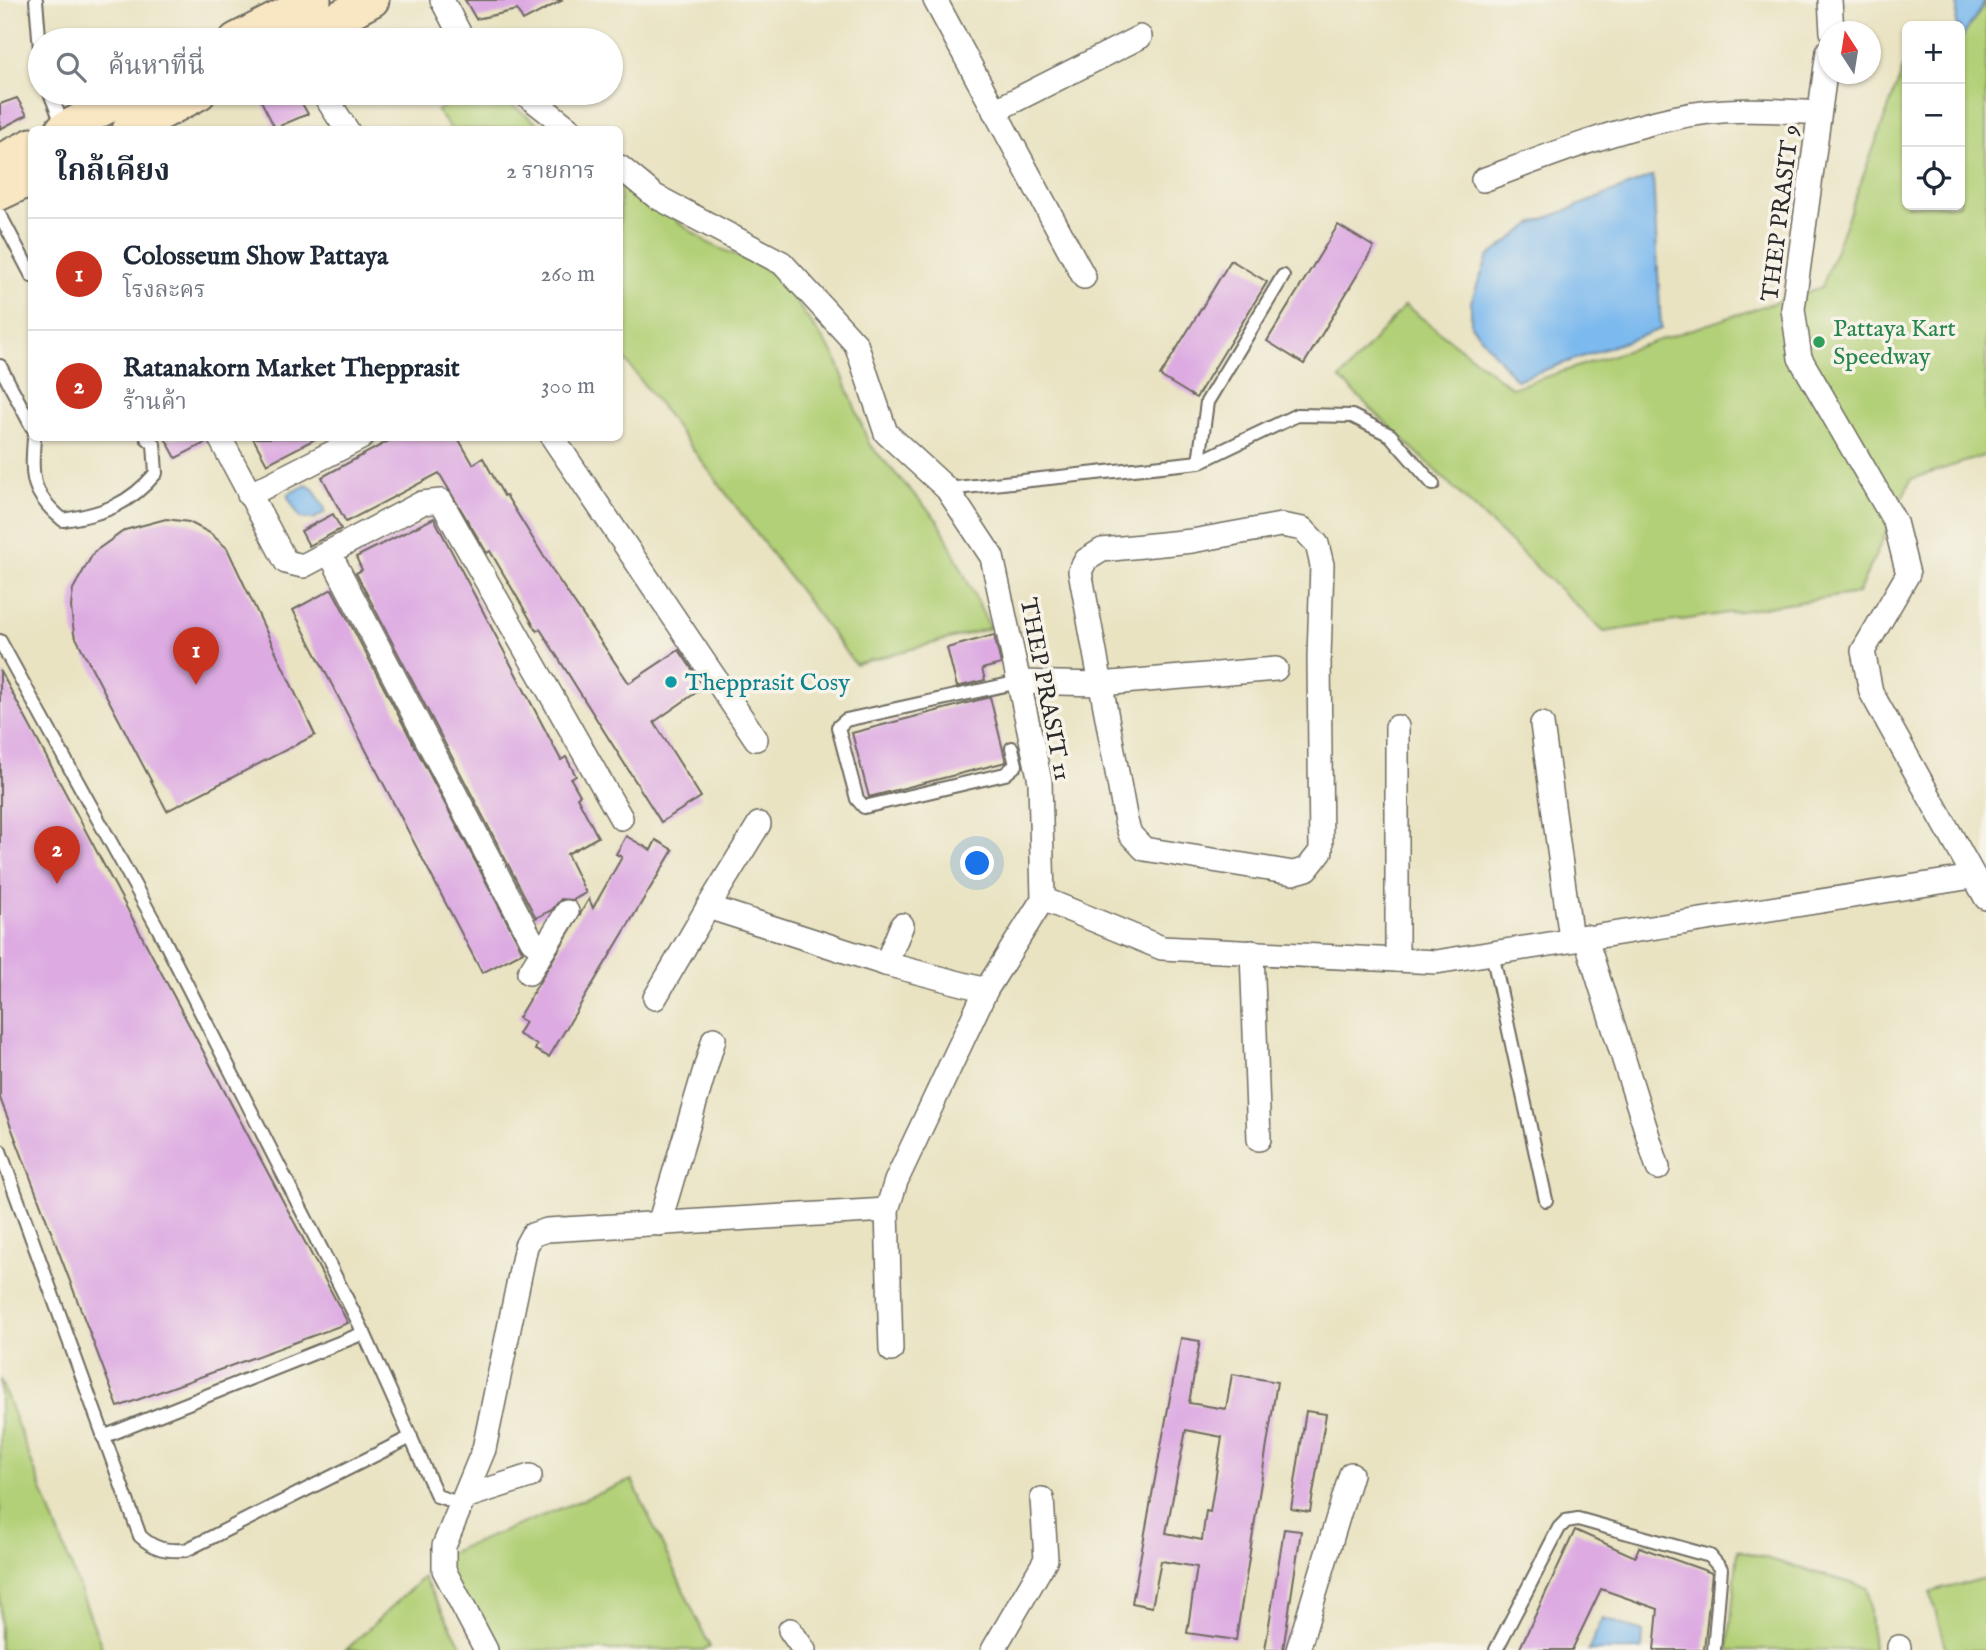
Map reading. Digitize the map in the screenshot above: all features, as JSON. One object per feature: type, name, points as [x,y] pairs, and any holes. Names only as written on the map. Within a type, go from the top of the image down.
[{"type":"main road","points":[[263,28],[295,14],[372,0]]},
{"type":"main road","points":[[69,126],[110,105]]},
{"type":"main road","points":[[137,126],[176,105]]},
{"type":"main road","points":[[0,161],[28,147]]},
{"type":"main road","points":[[0,193],[28,180]]},
{"type":"street","points":[[442,0],[457,28]]},
{"type":"street","points":[[935,0],[1084,277]]},
{"type":"street","points":[[1830,0],[1831,21]]},
{"type":"street","points":[[994,111],[1140,37]]},
{"type":"street","name":"THEP PRASIT 9","points":[[1823,84],[1793,309],[1800,358],[1895,522],[1908,574],[1863,650],[1871,692],[1986,898]]},
{"type":"street","points":[[331,105],[344,126]]},
{"type":"street","points":[[539,105],[566,126]]},
{"type":"street","points":[[1483,180],[1580,144],[1675,117],[1757,109],[1818,113]]},
{"type":"street","name":"THEP PRASIT 11","points":[[623,169],[655,196],[782,263],[856,344],[886,433],[947,489],[992,557],[1040,781],[1043,899]]},
{"type":"street","points":[[222,441],[286,562],[303,566],[422,503],[441,501],[621,818]]},
{"type":"street","points":[[249,495],[355,441]]},
{"type":"street","points":[[555,441],[756,739]]},
{"type":"street","points":[[1281,525],[1303,529],[1317,544],[1322,565],[1319,657],[1321,851],[1315,862],[1307,869],[1293,873],[1144,849],[1130,834],[1126,821],[1100,684],[1082,594],[1080,572],[1086,560],[1102,550],[1192,541],[1281,525]]},
{"type":"street","points":[[329,552],[532,941],[544,949]]},
{"type":"street","points":[[1019,682],[1100,684],[1276,669]]},
{"type":"street","points":[[1542,724],[1578,938],[1658,1168]]},
{"type":"street","points":[[1397,727],[1397,960]]},
{"type":"street","points":[[656,998],[758,824]]},
{"type":"street","points":[[891,1350],[887,1210],[896,1181],[986,990],[1043,899],[1161,948],[1436,962],[1972,877]]},
{"type":"street","points":[[708,907],[886,964],[986,990]]},
{"type":"street","points":[[529,973],[567,912]]},
{"type":"street","points":[[886,964],[902,925]]},
{"type":"street","points":[[1252,953],[1259,1139]]},
{"type":"street","points":[[659,1224],[714,1038]]},
{"type":"street","points":[[486,1650],[444,1570],[442,1559],[444,1546],[484,1449],[526,1246],[532,1235],[547,1230],[887,1210]]},
{"type":"street","points":[[1297,1650],[1350,1474]]},
{"type":"street","points":[[464,1500],[530,1476]]},
{"type":"street","points":[[993,1650],[1046,1559],[1042,1499]]},
{"type":"street","points":[[790,1630],[804,1650]]},
{"type":"lane","points":[[36,0],[38,28]]},
{"type":"lane","points":[[54,105],[62,126]]},
{"type":"lane","points":[[0,215],[28,268]]},
{"type":"lane","points":[[1199,461],[1206,402],[1283,276]]},
{"type":"lane","points":[[0,366],[28,419]]},
{"type":"lane","points":[[947,489],[1199,461],[1297,415],[1352,416],[1390,435],[1433,484]]},
{"type":"lane","points":[[34,441],[32,467],[40,501],[63,520],[93,516],[138,495],[156,473],[153,444],[150,441]]},
{"type":"lane","points":[[0,640],[159,930],[364,1333],[437,1496],[464,1500]]},
{"type":"lane","points":[[1013,748],[1016,765],[1005,774],[864,807],[857,799],[838,727],[846,720],[1019,682]]},
{"type":"lane","points":[[1492,953],[1546,1200]]},
{"type":"lane","points":[[0,1151],[141,1536],[152,1547],[167,1551],[186,1550],[411,1437]]},
{"type":"lane","points":[[103,1437],[364,1333]]},
{"type":"lane","points":[[1496,1650],[1559,1528],[1571,1519],[1717,1560],[1721,1569],[1714,1650]]},
{"type":"green space","name":"Pattaya Kart Speedway","points":[[1986,2],[1986,455],[1911,479],[1858,593],[1604,632],[1340,379],[1405,305],[1512,388],[1822,287],[1902,71],[1902,210],[1965,210],[1965,33]]},
{"type":"green space","points":[[446,105],[511,105],[542,126],[449,126],[437,111]]},
{"type":"green space","points":[[623,183],[708,243],[775,273],[835,356],[869,444],[939,522],[990,628],[855,664],[623,357]]},
{"type":"green space","points":[[0,1379],[103,1650],[0,1650]]},
{"type":"green space","points":[[632,1480],[710,1647],[704,1650],[487,1650],[436,1558]]},
{"type":"green space","points":[[1738,1550],[1868,1588],[1873,1650],[1728,1650]]},
{"type":"green space","points":[[423,1577],[464,1650],[346,1650]]},
{"type":"green space","points":[[1986,1578],[1986,1650],[1946,1650],[1930,1592]]},
{"type":"water","points":[[1958,0],[1986,0],[1965,32],[1965,21],[1956,21]]},
{"type":"water","points":[[1653,176],[1661,329],[1516,380],[1471,325],[1471,302],[1488,257],[1532,224]]},
{"type":"water","points":[[307,485],[314,490],[325,509],[325,512],[314,519],[300,518],[288,497],[288,494]]},
{"type":"water","points":[[1603,1618],[1643,1632],[1642,1650],[1588,1650]]},
{"type":"building","points":[[465,0],[563,0],[523,21],[517,10],[476,19]]},
{"type":"building","points":[[17,98],[27,115],[0,129],[0,104]]},
{"type":"building","points":[[263,105],[303,105],[308,114],[280,126],[274,126]]},
{"type":"building","points":[[1338,225],[1374,247],[1304,364],[1267,341]]},
{"type":"building","points":[[1231,260],[1267,282],[1196,398],[1160,376]]},
{"type":"building","points":[[167,441],[207,441],[207,442],[176,458]]},
{"type":"building","points":[[255,441],[311,441],[267,464]]},
{"type":"building","points":[[388,441],[460,441],[473,464],[483,458],[504,496],[506,495],[554,573],[629,683],[679,650],[704,687],[654,722],[701,797],[661,822],[540,629],[537,631],[490,551],[487,553],[439,473],[346,522],[322,477]]},
{"type":"building","points":[[333,514],[341,529],[309,546],[301,531]]},
{"type":"building","points":[[434,518],[561,760],[566,757],[576,776],[571,779],[580,795],[577,797],[598,837],[567,854],[586,893],[573,900],[561,899],[552,910],[536,918],[356,573],[362,570],[356,557]]},
{"type":"building","points":[[166,519],[189,522],[210,533],[227,548],[315,735],[167,811],[74,634],[71,607],[73,589],[94,552],[125,530]]},
{"type":"building","points":[[332,589],[523,952],[482,973],[293,610]]},
{"type":"building","points":[[994,635],[1001,664],[982,669],[985,680],[957,687],[947,648]]},
{"type":"building","points":[[0,670],[348,1323],[118,1407],[0,1098]]},
{"type":"building","points":[[990,697],[1006,762],[869,797],[852,733]]},
{"type":"building","points":[[626,836],[651,850],[656,840],[673,850],[549,1057],[535,1050],[537,1045],[518,1034],[525,1022],[518,1018],[589,899],[593,908],[622,857],[616,854]]},
{"type":"building","points":[[1181,1338],[1200,1341],[1189,1403],[1226,1409],[1232,1374],[1277,1382],[1236,1640],[1187,1633],[1197,1567],[1161,1561],[1152,1607],[1132,1603]],"holes":[[[1186,1430],[1222,1437],[1210,1512],[1206,1511],[1202,1540],[1166,1533]]]},
{"type":"building","points":[[1306,1411],[1326,1414],[1310,1512],[1291,1509]]},
{"type":"building","points":[[1284,1529],[1301,1531],[1283,1650],[1265,1650]]},
{"type":"building","points":[[1575,1530],[1635,1557],[1639,1547],[1712,1573],[1704,1650],[1654,1650],[1658,1609],[1601,1589],[1572,1650],[1519,1650]]},
{"type":"place","name":"Pattaya Kart Speedway","points":[[1819,342]]},
{"type":"place","name":"Thepprasit Cosy","points":[[671,682]]},
{"type":"place","name":"Colosseum Show Pattaya","points":[[196,685]]},
{"type":"place","name":"Ratanakorn Market Thepprasit","points":[[57,884]]}]
